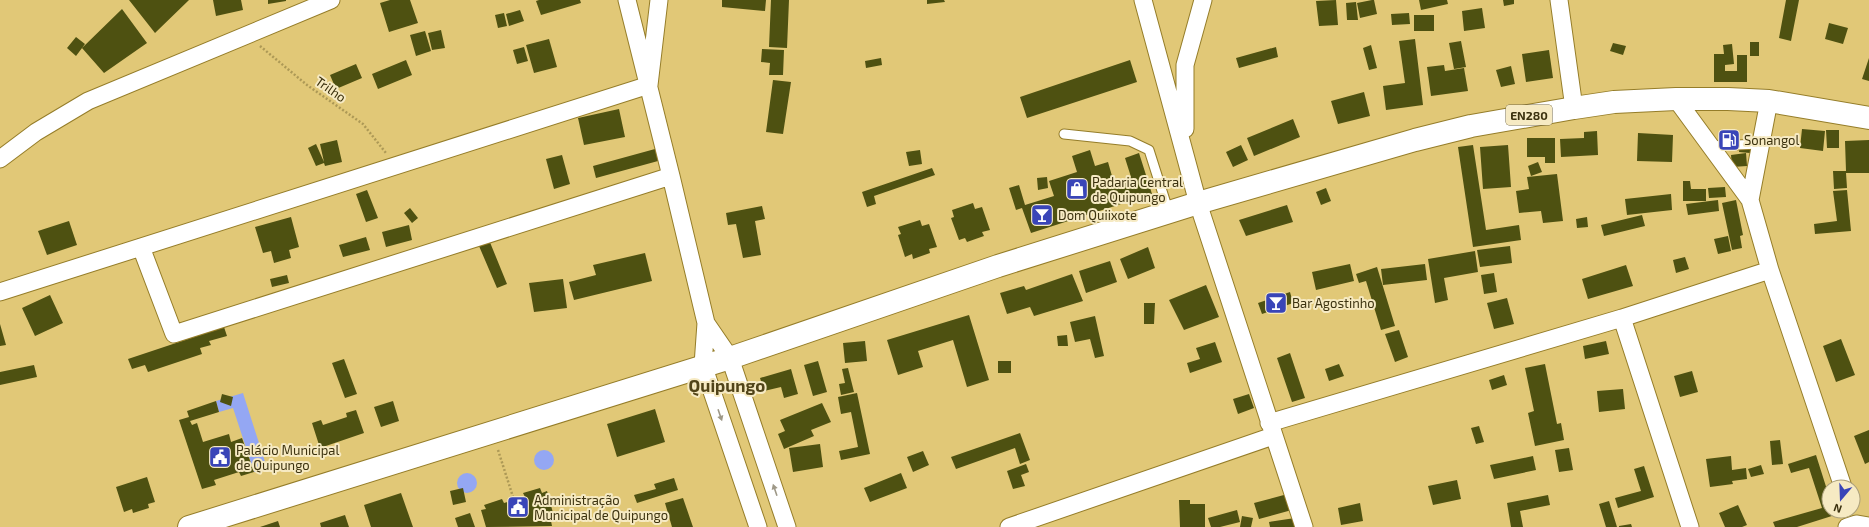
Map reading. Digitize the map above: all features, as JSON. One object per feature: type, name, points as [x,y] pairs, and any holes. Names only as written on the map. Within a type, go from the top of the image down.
[{"type":"main road","name":"EN280","points":[[196,526],[703,365],[730,358],[998,266],[1198,203],[1415,140],[1471,126],[1614,102],[1676,99],[1769,101],[1869,118]]},
{"type":"street","points":[[0,159],[36,132],[88,101],[331,0]]},
{"type":"street","points":[[627,0],[706,323],[703,365],[758,527]]},
{"type":"street","points":[[649,85],[660,0]]},
{"type":"street","points":[[1143,0],[1185,150],[1198,203],[1271,430],[1304,527]]},
{"type":"street","points":[[1185,150],[1185,65],[1203,0]]},
{"type":"street","points":[[1559,0],[1574,108]]},
{"type":"street","points":[[0,292],[649,85]]},
{"type":"street","points":[[1676,99],[1750,200],[1770,270],[1840,479]]},
{"type":"street","points":[[1750,200],[1769,101]]},
{"type":"street","points":[[141,247],[174,334],[671,176]]},
{"type":"street","points":[[1009,527],[1271,430],[1770,270]]},
{"type":"street","points":[[1622,318],[1690,527]]},
{"type":"street","points":[[706,323],[730,358],[787,527]]},
{"type":"lane","points":[[1064,134],[1130,141],[1149,150],[1170,213]]},
{"type":"lane","points":[[1711,146],[1761,144]]},
{"type":"path","name":"Trilho","points":[[247,35],[307,86],[363,124],[397,166]]},
{"type":"path","points":[[498,450],[514,500]]},
{"type":"shaded area","points":[[243,393],[267,468],[254,472],[233,408],[219,412],[216,401]]},
{"type":"shaded area","points":[[540,450],[548,450],[554,456],[554,464],[548,470],[540,470],[534,464],[534,456]]},
{"type":"shaded area","points":[[463,473],[471,473],[477,479],[477,487],[471,493],[463,493],[457,487],[457,479]]},
{"type":"building","points":[[129,0],[189,0],[155,33]]},
{"type":"building","points":[[213,0],[241,0],[243,10],[216,16]]},
{"type":"building","points":[[268,0],[286,0],[286,1],[268,4]]},
{"type":"building","points":[[390,0],[410,0],[418,23],[389,32],[380,3]]},
{"type":"building","points":[[580,0],[581,3],[541,15],[536,1]]},
{"type":"building","points":[[722,0],[766,0],[765,11],[722,7]]},
{"type":"building","points":[[771,0],[789,0],[787,48],[769,47]]},
{"type":"building","points":[[927,0],[944,0],[945,2],[927,4]]},
{"type":"building","points":[[1336,0],[1338,25],[1319,26],[1316,1]]},
{"type":"building","points":[[1374,0],[1377,14],[1360,18],[1357,3]]},
{"type":"building","points":[[1419,0],[1447,0],[1448,4],[1421,10]]},
{"type":"building","points":[[1503,0],[1514,0],[1514,4],[1504,6]]},
{"type":"building","points":[[1786,0],[1799,0],[1791,41],[1779,38]]},
{"type":"building","points":[[1356,2],[1358,20],[1347,20],[1346,3]]},
{"type":"building","points":[[1482,8],[1485,28],[1464,31],[1462,11]]},
{"type":"building","points":[[122,9],[147,43],[104,73],[82,48]]},
{"type":"building","points":[[520,10],[524,21],[509,26],[506,14]]},
{"type":"building","points":[[504,13],[507,26],[498,28],[495,15]]},
{"type":"building","points":[[1409,13],[1410,24],[1392,25],[1391,14]]},
{"type":"building","points":[[1414,15],[1434,15],[1434,31],[1414,31]]},
{"type":"building","points":[[1829,23],[1848,28],[1843,44],[1825,39]]},
{"type":"building","points":[[441,30],[445,48],[432,50],[428,33]]},
{"type":"building","points":[[425,31],[431,51],[416,56],[410,35]]},
{"type":"building","points":[[76,37],[85,44],[76,56],[67,48]]},
{"type":"building","points":[[549,39],[557,67],[534,73],[526,45]]},
{"type":"building","points":[[1415,39],[1423,105],[1386,110],[1383,86],[1405,83],[1399,41]]},
{"type":"building","points":[[1461,41],[1466,67],[1454,69],[1449,43]]},
{"type":"building","points":[[1750,42],[1759,42],[1759,56],[1750,56]]},
{"type":"building","points":[[1613,43],[1626,46],[1623,55],[1610,51]]},
{"type":"building","points":[[1732,44],[1734,64],[1725,65],[1725,71],[1737,71],[1737,55],[1747,55],[1747,82],[1714,82],[1714,54],[1724,54],[1723,45]]},
{"type":"building","points":[[1371,45],[1377,68],[1369,70],[1363,48]]},
{"type":"building","points":[[524,47],[528,61],[517,64],[513,50]]},
{"type":"building","points":[[1276,47],[1278,57],[1239,68],[1236,58]]},
{"type":"building","points":[[762,49],[784,50],[783,75],[769,75],[770,63],[761,62]]},
{"type":"building","points":[[1549,50],[1553,78],[1526,82],[1522,54]]},
{"type":"building","points":[[881,58],[882,65],[866,68],[865,61]]},
{"type":"building","points":[[1869,58],[1869,81],[1862,79]]},
{"type":"building","points":[[406,60],[412,75],[378,89],[372,74]]},
{"type":"building","points":[[1130,60],[1137,82],[1027,118],[1020,97]]},
{"type":"building","points":[[356,64],[362,78],[336,89],[330,75]]},
{"type":"building","points":[[1444,65],[1445,71],[1464,68],[1468,91],[1431,96],[1427,67]]},
{"type":"building","points":[[1511,66],[1515,84],[1501,87],[1496,70]]},
{"type":"building","points":[[773,80],[791,82],[783,134],[766,132]]},
{"type":"building","points":[[1364,92],[1370,116],[1338,124],[1331,101]]},
{"type":"building","points":[[619,109],[625,137],[584,145],[578,118]]},
{"type":"building","points":[[1293,119],[1300,137],[1254,156],[1247,138]]},
{"type":"building","points":[[1802,129],[1825,131],[1823,151],[1800,148]]},
{"type":"building","points":[[1826,130],[1839,130],[1839,148],[1827,148]]},
{"type":"building","points":[[1597,131],[1598,155],[1561,157],[1560,139],[1584,138],[1584,132]]},
{"type":"building","points":[[1638,133],[1673,135],[1672,162],[1637,161]]},
{"type":"building","points":[[1527,138],[1555,138],[1555,163],[1545,163],[1545,157],[1527,157]]},
{"type":"building","points":[[337,140],[342,162],[325,166],[324,163],[316,166],[308,148],[316,144],[324,162],[320,144]]},
{"type":"building","points":[[1869,140],[1869,173],[1846,173],[1847,188],[1834,189],[1833,171],[1846,171],[1845,141]]},
{"type":"building","points":[[1740,141],[1750,142],[1750,153],[1739,152]]},
{"type":"building","points":[[1241,145],[1248,160],[1233,167],[1226,152]]},
{"type":"building","points":[[1473,145],[1486,230],[1519,225],[1521,240],[1473,247],[1458,147]]},
{"type":"building","points":[[1508,145],[1511,187],[1483,189],[1480,147]]},
{"type":"building","points":[[655,149],[658,161],[596,178],[593,166]]},
{"type":"building","points":[[920,150],[922,164],[909,166],[906,152]]},
{"type":"building","points":[[1090,150],[1095,166],[1108,162],[1114,183],[1131,177],[1125,158],[1139,153],[1152,194],[1031,233],[1022,208],[1016,210],[1009,188],[1019,185],[1025,205],[1054,196],[1049,181],[1077,172],[1072,156]]},
{"type":"building","points":[[1746,153],[1747,166],[1732,167],[1731,155]]},
{"type":"building","points":[[562,155],[570,184],[554,189],[546,159]]},
{"type":"building","points":[[1538,162],[1542,172],[1531,176],[1528,166]]},
{"type":"building","points":[[932,168],[935,175],[874,196],[876,204],[867,207],[862,192]]},
{"type":"building","points":[[1557,174],[1563,221],[1543,223],[1541,211],[1519,213],[1516,191],[1529,189],[1527,177]]},
{"type":"building","points":[[1047,177],[1048,188],[1038,190],[1037,178]]},
{"type":"building","points":[[1683,181],[1690,181],[1691,189],[1706,189],[1706,201],[1683,201]]},
{"type":"building","points":[[1725,187],[1726,197],[1709,198],[1708,188]]},
{"type":"building","points":[[1326,188],[1331,201],[1321,205],[1316,192]]},
{"type":"building","points":[[367,190],[378,218],[366,222],[356,194]]},
{"type":"building","points":[[1847,190],[1851,231],[1815,234],[1814,224],[1837,221],[1833,191]]},
{"type":"building","points":[[1671,194],[1672,210],[1627,215],[1625,199]]},
{"type":"building","points":[[1718,200],[1719,211],[1688,215],[1686,204]]},
{"type":"building","points":[[1736,200],[1743,235],[1740,236],[1742,248],[1732,250],[1722,203]]},
{"type":"building","points":[[973,203],[975,209],[982,207],[990,230],[982,232],[984,236],[967,242],[965,238],[959,240],[951,218],[954,217],[952,210]]},
{"type":"building","points":[[1287,205],[1293,222],[1246,236],[1239,220]]},
{"type":"building","points":[[762,206],[765,219],[755,221],[761,255],[743,258],[736,224],[728,225],[726,213]]},
{"type":"building","points":[[410,208],[418,218],[412,223],[404,213]]},
{"type":"building","points":[[1642,215],[1645,226],[1604,236],[1601,225]]},
{"type":"building","points":[[291,217],[299,247],[289,250],[291,258],[274,263],[271,251],[263,253],[255,227]]},
{"type":"building","points":[[1587,217],[1588,227],[1577,228],[1576,219]]},
{"type":"building","points":[[920,220],[922,226],[929,224],[937,247],[929,249],[930,253],[913,259],[912,254],[905,257],[898,235],[901,234],[898,227]]},
{"type":"building","points":[[69,221],[77,245],[47,255],[38,231]]},
{"type":"building","points":[[409,225],[412,240],[386,247],[382,232]]},
{"type":"building","points":[[487,235],[507,284],[497,288],[476,239]]},
{"type":"building","points":[[1728,236],[1731,251],[1718,254],[1714,239]]},
{"type":"building","points":[[366,237],[370,250],[343,257],[339,245]]},
{"type":"building","points":[[1510,246],[1512,263],[1480,267],[1477,250]]},
{"type":"building","points":[[1148,247],[1155,268],[1128,279],[1120,259]]},
{"type":"building","points":[[1475,251],[1478,272],[1444,278],[1448,300],[1435,303],[1428,259]]},
{"type":"building","points":[[645,253],[652,281],[574,300],[569,282],[596,275],[593,265]]},
{"type":"building","points":[[1685,257],[1689,269],[1676,273],[1673,260]]},
{"type":"building","points":[[1110,261],[1117,282],[1086,293],[1079,271]]},
{"type":"building","points":[[1350,264],[1354,281],[1316,290],[1312,272]]},
{"type":"building","points":[[1425,264],[1427,280],[1383,285],[1381,269]]},
{"type":"building","points":[[1626,265],[1633,286],[1588,299],[1582,279]]},
{"type":"building","points":[[1377,267],[1395,326],[1381,330],[1366,281],[1359,283],[1356,274]]},
{"type":"building","points":[[1494,273],[1497,292],[1484,294],[1481,275]]},
{"type":"building","points":[[1072,274],[1083,301],[1034,316],[1030,307],[1007,314],[1000,293],[1024,286],[1026,290]]},
{"type":"building","points":[[287,275],[289,283],[272,287],[270,279]]},
{"type":"building","points":[[563,279],[567,308],[534,312],[529,283]]},
{"type":"building","points":[[1206,285],[1219,317],[1184,330],[1169,300]]},
{"type":"building","name":"Bar Agostinho","points":[[1290,292],[1293,303],[1262,314],[1258,303]]},
{"type":"building","points":[[50,295],[63,323],[35,336],[22,308]]},
{"type":"building","points":[[1507,298],[1514,324],[1494,329],[1487,303]]},
{"type":"building","points":[[1144,303],[1155,303],[1154,324],[1144,324]]},
{"type":"building","points":[[969,315],[989,380],[967,387],[953,340],[918,351],[923,367],[898,375],[887,340]]},
{"type":"building","points":[[1095,316],[1104,356],[1095,358],[1090,339],[1075,342],[1070,322]]},
{"type":"building","points":[[0,324],[6,345],[0,346]]},
{"type":"building","points":[[224,327],[227,336],[209,341],[211,345],[200,348],[202,354],[148,372],[145,365],[132,369],[128,359]]},
{"type":"building","points":[[1399,330],[1408,357],[1395,362],[1385,334]]},
{"type":"building","points":[[1067,335],[1068,346],[1058,346],[1057,336]]},
{"type":"building","points":[[1841,339],[1855,375],[1836,382],[1823,346]]},
{"type":"building","points":[[865,341],[867,361],[845,363],[843,343]]},
{"type":"building","points":[[1606,341],[1609,354],[1585,359],[1583,346]]},
{"type":"building","points":[[1215,342],[1222,362],[1190,373],[1187,363],[1200,359],[1196,348]]},
{"type":"building","points":[[1290,353],[1305,398],[1292,402],[1277,358]]},
{"type":"building","points":[[344,359],[357,394],[345,398],[332,363]]},
{"type":"building","points":[[818,361],[827,392],[813,396],[804,365]]},
{"type":"building","points":[[998,361],[1011,361],[1011,373],[998,373]]},
{"type":"building","points":[[1339,364],[1344,376],[1329,381],[1325,369]]},
{"type":"building","points":[[1545,364],[1557,424],[1561,423],[1564,440],[1535,446],[1528,413],[1534,411],[1525,368]]},
{"type":"building","points":[[34,365],[37,377],[0,385],[0,372]]},
{"type":"building","points":[[848,368],[854,392],[841,395],[839,384],[845,383],[842,369]]},
{"type":"building","points":[[791,369],[798,394],[784,398],[781,387],[764,391],[760,378]]},
{"type":"building","points":[[1692,371],[1698,392],[1680,397],[1674,376]]},
{"type":"building","points":[[1504,375],[1507,385],[1492,390],[1489,380]]},
{"type":"building","points":[[1623,389],[1625,409],[1599,412],[1597,391]]},
{"type":"building","points":[[857,393],[870,454],[841,460],[839,451],[858,447],[851,412],[841,414],[838,397]]},
{"type":"building","points":[[222,394],[233,397],[231,406],[220,402]]},
{"type":"building","points":[[1249,394],[1254,408],[1238,414],[1233,399]]},
{"type":"building","name":"Palácio Municipal de Quipungo","points":[[216,401],[219,412],[190,421],[192,425],[197,423],[203,442],[229,434],[231,442],[242,438],[254,472],[241,476],[239,472],[214,480],[216,485],[202,489],[179,420],[189,417],[187,411]]},
{"type":"building","points":[[393,401],[399,421],[381,427],[374,407]]},
{"type":"building","points":[[822,403],[831,422],[811,430],[814,436],[784,449],[778,434],[785,431],[780,420]]},
{"type":"building","points":[[655,409],[665,442],[617,457],[607,424]]},
{"type":"building","points":[[356,410],[364,433],[320,448],[312,423],[321,420],[323,425],[347,417],[346,413]]},
{"type":"building","points":[[1479,426],[1484,442],[1476,444],[1471,428]]},
{"type":"building","points":[[1869,430],[1869,462],[1865,464],[1854,436]]},
{"type":"building","points":[[1020,433],[1030,460],[1020,464],[1015,448],[956,469],[951,457]]},
{"type":"building","points":[[1780,440],[1783,464],[1772,465],[1770,441]]},
{"type":"building","points":[[820,444],[823,467],[793,472],[789,448]]},
{"type":"building","points":[[1569,448],[1573,470],[1559,472],[1555,450]]},
{"type":"building","points":[[923,451],[929,465],[913,472],[907,457]]},
{"type":"building","points":[[1816,455],[1824,479],[1821,479],[1821,505],[1809,468],[1791,473],[1788,464]]},
{"type":"building","points":[[1533,456],[1536,470],[1494,479],[1490,465]]},
{"type":"building","points":[[1731,456],[1732,470],[1746,468],[1747,479],[1732,481],[1733,484],[1710,487],[1706,459]]},
{"type":"building","points":[[1026,464],[1029,472],[1021,475],[1025,486],[1013,489],[1007,471]]},
{"type":"building","points":[[1761,465],[1764,474],[1751,477],[1748,469]]},
{"type":"building","points":[[1644,466],[1654,497],[1618,508],[1615,498],[1641,491],[1634,469]]},
{"type":"building","points":[[901,473],[907,488],[870,502],[864,488]]},
{"type":"building","points":[[147,477],[155,502],[148,504],[149,508],[133,513],[132,509],[124,512],[116,487]]},
{"type":"building","points":[[674,478],[678,490],[637,503],[634,495],[656,489],[654,484]]},
{"type":"building","points":[[1457,480],[1461,499],[1433,505],[1428,486]]},
{"type":"building","points":[[463,488],[466,502],[453,505],[450,491]]},
{"type":"building","name":"Administração Municipal de Quipungo","points":[[540,488],[542,493],[547,491],[555,520],[551,521],[552,526],[486,527],[481,510],[486,509],[484,505],[502,499],[504,503],[525,497],[523,493]]},
{"type":"building","points":[[1295,492],[1299,508],[1259,519],[1254,503]]},
{"type":"building","points":[[401,493],[413,527],[371,527],[364,505]]},
{"type":"building","points":[[1548,495],[1550,505],[1520,511],[1523,527],[1511,527],[1507,503]]},
{"type":"building","points":[[683,498],[693,527],[672,527],[665,503]]},
{"type":"building","points":[[1179,500],[1190,500],[1190,504],[1205,504],[1205,527],[1180,527]]},
{"type":"building","points":[[1609,501],[1617,527],[1606,527],[1599,504]]},
{"type":"building","points":[[1360,503],[1363,521],[1341,525],[1338,508]]},
{"type":"building","points":[[1738,505],[1747,525],[1742,527],[1725,527],[1719,513]]},
{"type":"building","points":[[1821,508],[1821,519],[1822,519],[1797,527],[1775,527],[1773,522]]},
{"type":"building","points":[[1237,510],[1240,522],[1220,527],[1211,527],[1208,518]]},
{"type":"building","points":[[470,513],[475,527],[458,527],[455,518]]},
{"type":"building","points":[[345,515],[349,527],[321,527],[320,523]]},
{"type":"building","points":[[1242,516],[1253,518],[1251,527],[1240,527]]},
{"type":"building","points":[[1295,518],[1297,527],[1270,527],[1269,522]]},
{"type":"building","points":[[278,521],[280,527],[260,527]]},
{"type":"building","points":[[1631,524],[1632,527],[1619,527],[1619,526]]},
{"type":"place","name":"Sonangol","points":[[1729,140]]},
{"type":"place","name":"Padaria Central de Quipungo","points":[[1077,189]]},
{"type":"place","name":"Dom Quiixote","points":[[1042,215]]},
{"type":"place","name":"Bar Agostinho","points":[[1276,303]]},
{"type":"place","name":"Palácio Municipal de Quipungo","points":[[220,457]]},
{"type":"place","name":"Administração Municipal de Quipungo","points":[[518,507]]},
{"type":"district","name":"Quipungo","points":[[727,385]]}]
